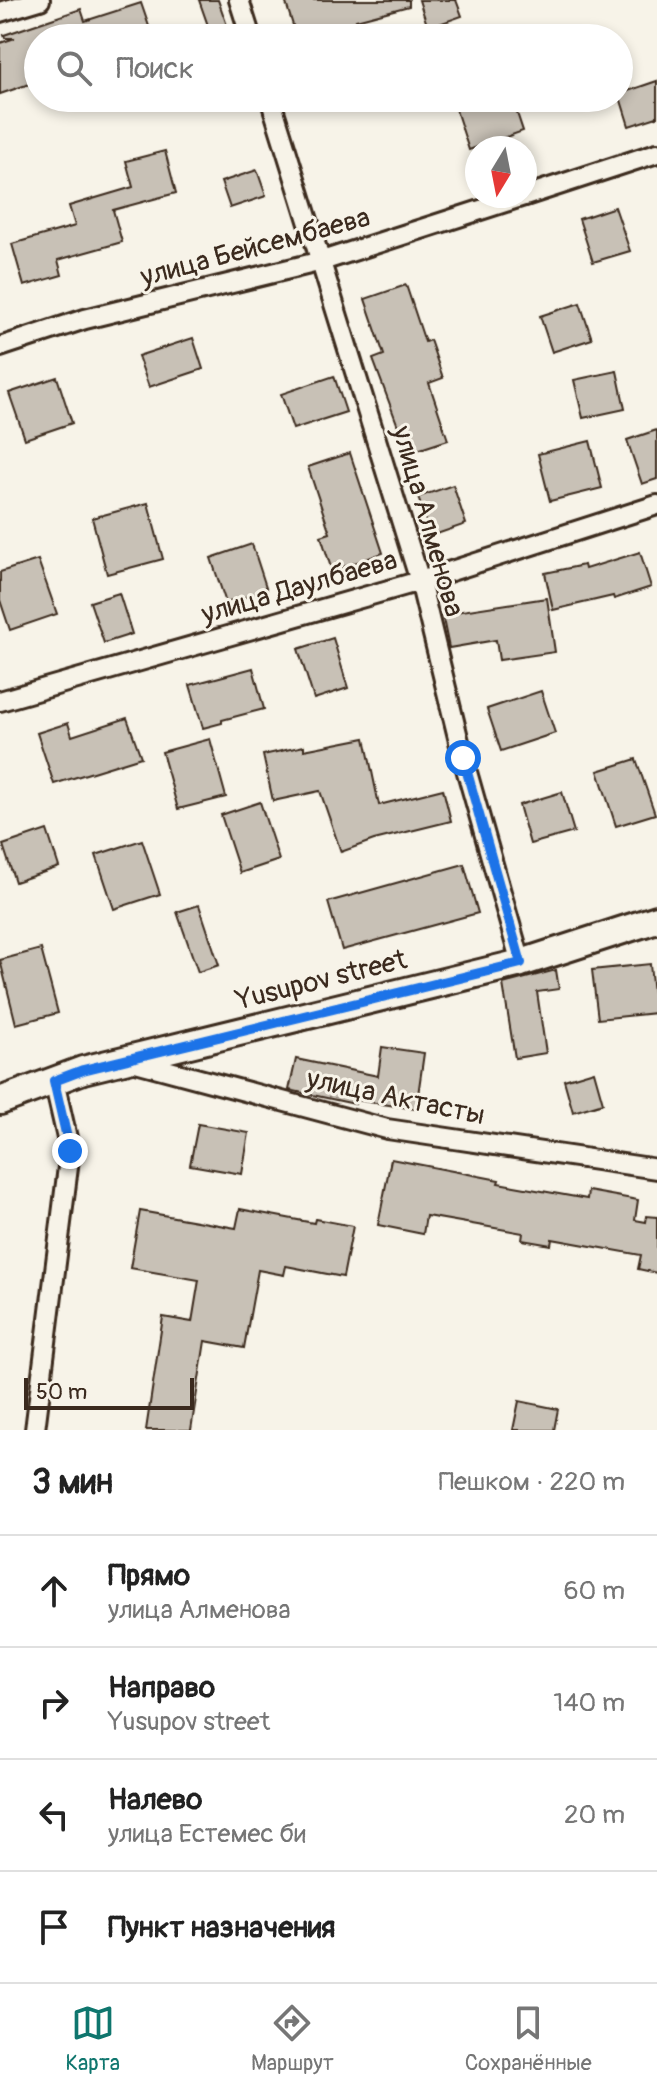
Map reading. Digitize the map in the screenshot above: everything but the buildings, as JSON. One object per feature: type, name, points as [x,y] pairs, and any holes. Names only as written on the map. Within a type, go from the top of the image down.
[{"type":"street","points":[[0,12],[40,0]]},
{"type":"street","points":[[239,0],[247,24]]},
{"type":"street","name":"улица Алменова","points":[[274,112],[420,581],[463,758],[521,963]]},
{"type":"street","name":"улица Бейсембаева","points":[[537,192],[657,153]]},
{"type":"street","name":"улица Бейсембаева","points":[[0,347],[85,319],[322,261],[488,208]]},
{"type":"street","name":"улица Даулбаева","points":[[0,701],[420,581],[657,505]]},
{"type":"street","name":"Yusupov street","points":[[0,1101],[83,1070],[521,963],[657,919]]},
{"type":"street","name":"улица Актасты","points":[[127,1060],[387,1129],[657,1169]]},
{"type":"street","points":[[35,1430],[70,1151],[54,1081]]},
{"type":"route","points":[[70,1151],[54,1081],[83,1070],[521,963],[463,758]]}]
